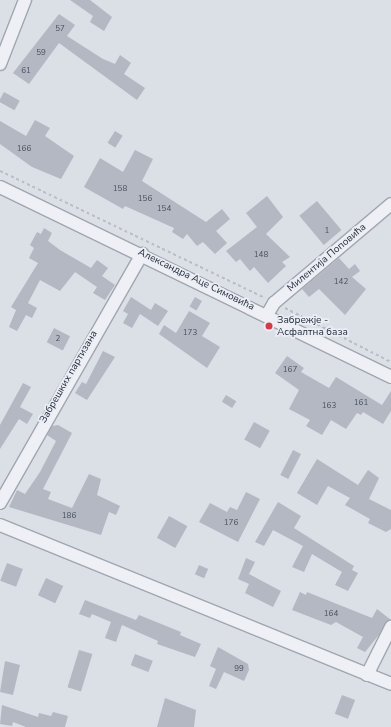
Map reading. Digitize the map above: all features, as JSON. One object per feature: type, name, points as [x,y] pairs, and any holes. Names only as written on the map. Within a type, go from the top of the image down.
[{"type":"street","points":[[0,64],[25,0]]},
{"type":"street","name":"Александра Аце Симовића","points":[[0,187],[142,254],[391,377]]},
{"type":"street","name":"Милентија Поповића","points":[[267,315],[274,303],[391,204]]},
{"type":"street","name":"Забрешких партизана","points":[[0,503],[142,254]]},
{"type":"street","points":[[0,525],[391,684]]},
{"type":"street","points":[[367,675],[391,626]]},
{"type":"path","points":[[0,171],[274,303],[391,362]]},
{"type":"building","points":[[70,0],[90,0],[112,17],[104,31],[90,22],[93,16]]},
{"type":"building","points":[[59,14],[75,25],[67,36],[103,59],[115,64],[120,55],[131,63],[124,74],[145,88],[137,100],[59,43],[29,84],[13,73]]},
{"type":"building","points":[[4,92],[20,101],[14,110],[0,102]]},
{"type":"building","points":[[35,120],[50,128],[45,136],[74,156],[61,179],[32,167],[0,144],[0,121],[26,136]]},
{"type":"building","points":[[115,131],[123,136],[115,148],[108,143]]},
{"type":"building","points":[[135,150],[153,159],[142,181],[206,222],[222,209],[230,219],[216,231],[227,243],[215,254],[203,242],[197,246],[187,234],[183,239],[172,232],[174,228],[125,206],[123,209],[84,187],[100,158],[123,172]]},
{"type":"building","points":[[267,196],[283,217],[266,234],[290,257],[282,262],[286,266],[268,283],[254,267],[250,271],[240,259],[236,262],[226,251],[257,227],[246,213]]},
{"type":"building","points":[[317,201],[341,230],[324,245],[299,216]]},
{"type":"building","points":[[44,228],[52,233],[48,241],[60,250],[91,268],[97,260],[108,268],[102,276],[115,285],[105,300],[93,293],[97,287],[75,272],[60,291],[40,280],[28,303],[37,308],[32,318],[26,315],[17,331],[9,327],[16,310],[11,307],[38,263],[29,258],[34,248],[30,245],[37,232],[41,234]]},
{"type":"building","points":[[339,258],[349,269],[355,264],[360,271],[352,277],[366,289],[345,315],[319,289],[309,297],[302,289]]},
{"type":"building","points":[[131,297],[151,310],[155,303],[168,311],[158,326],[140,314],[132,328],[123,323],[128,314],[123,311]]},
{"type":"building","points":[[195,297],[202,301],[196,311],[190,307]]},
{"type":"building","points":[[189,311],[210,323],[202,336],[220,347],[207,368],[159,334],[164,325],[176,333]]},
{"type":"building","points":[[54,328],[70,336],[63,350],[47,342]]},
{"type":"building","points":[[103,351],[115,357],[87,400],[75,393],[82,382],[86,384]]},
{"type":"building","points":[[287,356],[304,368],[301,372],[329,388],[336,377],[382,405],[391,391],[391,411],[383,424],[363,412],[361,415],[357,413],[346,429],[331,420],[322,435],[306,426],[310,420],[289,409],[299,390],[275,373]]},
{"type":"building","points":[[23,383],[31,387],[20,407],[33,414],[27,424],[19,419],[0,449],[0,425]]},
{"type":"building","points":[[226,395],[236,401],[232,408],[222,402]]},
{"type":"building","points":[[254,422],[270,431],[260,448],[244,439]]},
{"type":"building","points":[[58,425],[72,433],[43,489],[51,492],[48,499],[72,508],[89,474],[101,479],[97,495],[120,506],[116,515],[109,512],[101,535],[9,507],[17,490],[25,494],[40,472],[56,441],[47,435],[52,426]]},
{"type":"building","points":[[293,450],[301,454],[288,479],[280,475]]},
{"type":"building","points":[[317,459],[358,485],[368,470],[379,478],[369,499],[391,510],[391,529],[386,532],[368,523],[370,519],[345,505],[350,498],[328,486],[317,505],[297,493]]},
{"type":"building","points":[[246,492],[260,499],[238,542],[199,522],[210,503],[227,512],[230,507],[237,510]]},
{"type":"building","points":[[278,502],[301,516],[294,528],[354,566],[352,570],[358,573],[348,591],[335,585],[342,572],[312,554],[304,572],[292,567],[303,546],[273,530],[264,546],[255,542]]},
{"type":"building","points":[[169,516],[187,526],[175,548],[157,538]]},
{"type":"building","points":[[246,558],[255,562],[249,574],[281,591],[273,607],[245,593],[249,584],[238,579]]},
{"type":"building","points":[[7,563],[23,569],[16,587],[0,581]]},
{"type":"building","points":[[199,565],[208,569],[204,578],[195,574]]},
{"type":"building","points":[[46,578],[63,586],[55,603],[38,595]]},
{"type":"building","points":[[300,592],[306,595],[307,592],[372,618],[377,609],[391,620],[365,652],[357,648],[363,637],[336,622],[331,625],[292,610]]},
{"type":"building","points":[[85,600],[136,620],[139,615],[181,632],[180,635],[201,644],[195,657],[157,644],[158,641],[122,625],[116,642],[105,638],[111,622],[92,614],[90,618],[79,614]]},
{"type":"building","points":[[218,647],[248,664],[249,670],[244,681],[224,672],[216,689],[209,686],[216,669],[210,666]]},
{"type":"building","points":[[79,650],[92,654],[81,691],[68,687]]},
{"type":"building","points":[[135,654],[153,661],[148,672],[131,665]]},
{"type":"building","points":[[5,661],[20,665],[13,695],[0,692]]},
{"type":"building","points":[[342,695],[355,700],[348,719],[335,714]]},
{"type":"building","points":[[165,698],[196,710],[194,727],[157,727]]},
{"type":"building","points":[[2,705],[38,717],[39,713],[51,716],[53,712],[68,716],[65,727],[26,727],[13,722],[12,726],[0,724]]},
{"type":"place","name":"Забрежје - Асфалтна база","points":[[269,326]]}]
